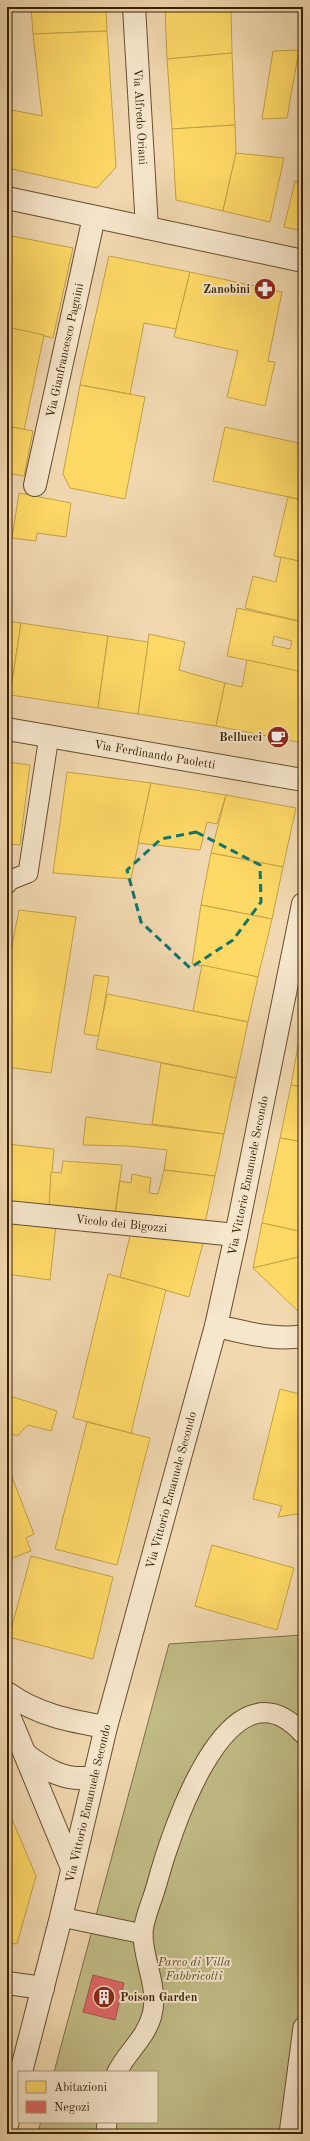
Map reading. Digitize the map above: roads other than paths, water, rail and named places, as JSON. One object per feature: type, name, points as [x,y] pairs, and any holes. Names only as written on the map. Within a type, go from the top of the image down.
[{"type":"street","name":"Via Alfredo Oriani","points":[[134,7],[147,228]]},
{"type":"street","points":[[7,198],[303,261]]},
{"type":"street","name":"Via Gianfrancesco Pagnini","points":[[35,484],[94,217]]},
{"type":"street","name":"Via Ferdinando Paoletti","points":[[7,729],[303,780]]},
{"type":"street","name":"Via Vittorio Emanuele Secondo","points":[[21,2071],[61,1917],[106,1727],[216,1326],[236,1235],[303,904]]},
{"type":"street","name":"Vicolo dei Bigozzi","points":[[7,1212],[236,1235]]},
{"type":"street","points":[[216,1326],[265,1337],[283,1339],[303,1336]]},
{"type":"street","points":[[7,1693],[36,1711],[64,1721],[106,1727]]},
{"type":"street","points":[[7,1711],[72,1868]]},
{"type":"street","points":[[25,1754],[55,1774],[71,1778],[93,1777]]},
{"type":"street","points":[[7,1982],[43,1988]]},
{"type":"street","points":[[7,2126],[18,2084]]},
{"type":"lane","points":[[7,884],[8,881],[28,873],[49,736]]},
{"type":"lane","points":[[118,2071],[141,2039],[152,2015],[152,1984],[143,1934],[165,1855],[184,1803],[203,1765],[221,1740],[244,1719],[256,1714],[266,1712],[281,1716],[303,1734]]},
{"type":"lane","points":[[61,1917],[143,1934]]},
{"type":"lane","points":[[289,2134],[303,2027]]},
{"type":"lane","points":[[106,2134],[107,2123]]},
{"type":"place","name":"Zanobini","points":[[265,289]]},
{"type":"place","name":"Bellucci","points":[[278,737]]},
{"type":"place","name":"Poison Garden","points":[[104,1997]]},
{"type":"park label","name":"Parco di Villa Fabbricotti","points":[[194,1969]]}]
